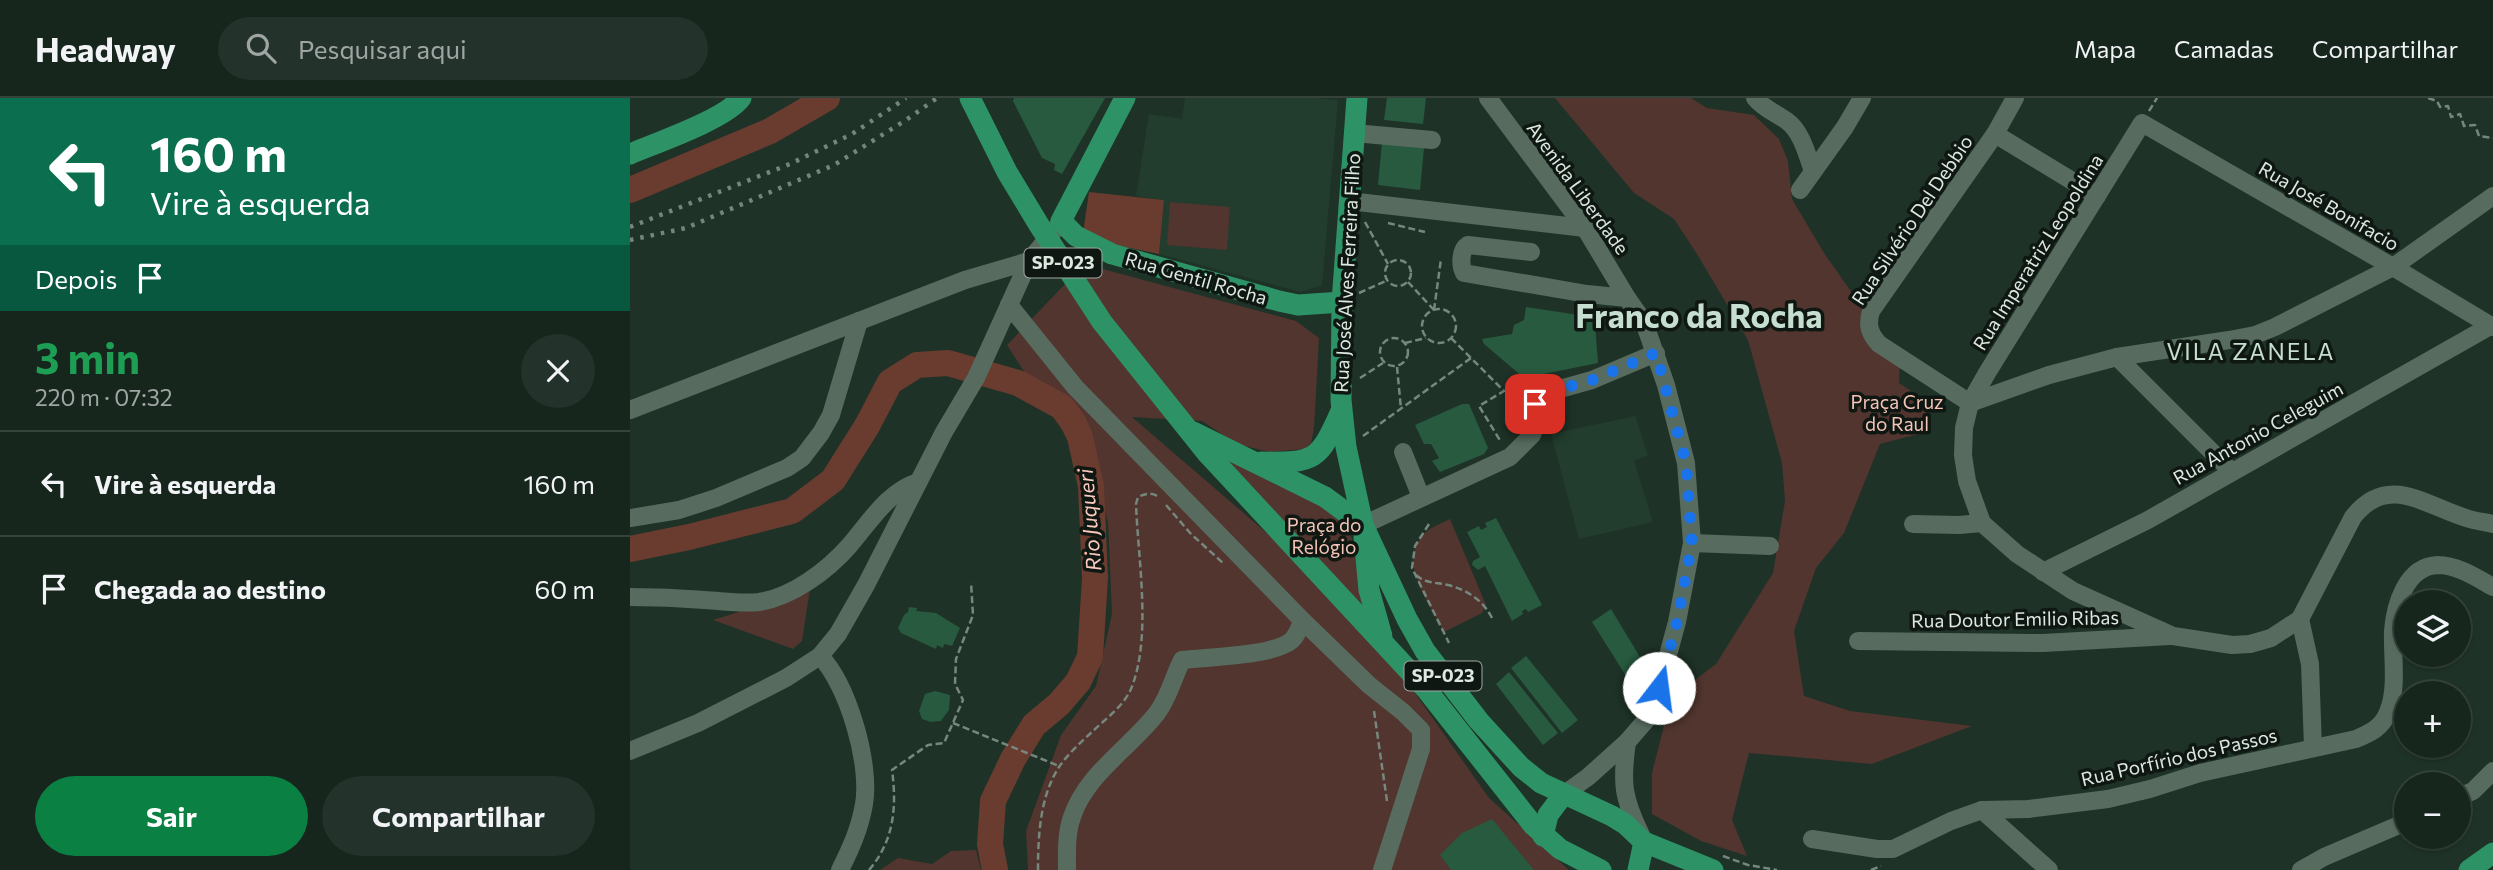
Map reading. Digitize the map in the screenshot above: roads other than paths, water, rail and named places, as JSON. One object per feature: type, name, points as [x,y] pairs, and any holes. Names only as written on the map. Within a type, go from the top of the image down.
[{"type":"main road","points":[[630,154],[723,113],[741,98]]},
{"type":"main road","name":"SP-023","points":[[970,98],[1007,172],[1102,322],[1220,469],[1387,645],[1463,734],[1543,836],[1573,857],[1601,870]]},
{"type":"main road","points":[[1062,220],[1125,98]]},
{"type":"main road","name":"Rua José Alves Ferreira Filho","points":[[1357,98],[1342,298],[1342,409],[1346,447],[1363,525],[1407,619],[1425,651],[1447,681],[1521,766],[1541,783],[1563,794]]},
{"type":"main road","name":"Rua Gentil Rocha","points":[[1062,220],[1076,236],[1089,244],[1137,262],[1298,305],[1342,298]]},
{"type":"main road","points":[[1252,462],[1297,463],[1310,458],[1321,451],[1342,409]]},
{"type":"main road","name":"SP-023","points":[[1183,423],[1252,462],[1325,497],[1363,525]]},
{"type":"main road","points":[[1363,525],[1365,564],[1371,600],[1378,626],[1387,645]]},
{"type":"main road","points":[[1543,836],[1548,816],[1563,794]]},
{"type":"main road","name":"SP-023","points":[[1563,794],[1612,816],[1644,842],[1713,870]]},
{"type":"main road","points":[[1638,870],[1644,842]]},
{"type":"main road","points":[[2469,870],[2493,852]]},
{"type":"main road","points":[[2488,870],[2493,866]]},
{"type":"street","name":"Avenida Liberdade","points":[[1488,98],[1586,228],[1644,322],[1656,353],[1686,463],[1692,543],[1677,622],[1659,688],[1647,719],[1627,742],[1588,777],[1563,794]]},
{"type":"street","points":[[1755,98],[1793,125],[1813,171]]},
{"type":"street","points":[[1800,190],[1845,127],[1862,98]]},
{"type":"street","name":"Rua Silvério Del Debbio","points":[[1970,403],[1879,344],[1870,331],[1869,318],[1871,311],[1995,134],[2012,108],[2015,98]]},
{"type":"street","name":"Rua Imperatriz Leopoldina","points":[[1982,523],[1967,481],[1964,455],[1964,428],[1970,403],[2142,123]]},
{"type":"street","name":"Rua José Bonifacio","points":[[2142,123],[2492,326]]},
{"type":"street","points":[[1354,133],[1432,140]]},
{"type":"street","points":[[1995,134],[2097,196]]},
{"type":"street","points":[[1970,403],[2049,375],[2117,358],[2255,335],[2393,267],[2493,196]]},
{"type":"street","points":[[1349,201],[1586,228]]},
{"type":"street","points":[[630,751],[698,723],[786,678],[820,656],[838,634],[962,402],[1028,261],[1062,220]]},
{"type":"street","points":[[1531,252],[1468,245],[1462,251],[1462,270],[1587,294],[1627,298]]},
{"type":"street","points":[[630,410],[965,280],[1028,261]]},
{"type":"street","points":[[1009,304],[1075,387],[1302,620],[1369,685],[1421,730],[1421,749],[1382,870]]},
{"type":"street","points":[[630,518],[679,510],[716,498],[787,468],[802,458],[831,415],[859,321]]},
{"type":"street","name":"Rua Antonio Celeguim","points":[[2043,572],[2148,520],[2492,326]]},
{"type":"street","points":[[1363,525],[1510,457],[1532,435],[1536,424],[1535,404],[1542,394],[1592,380],[1656,353]]},
{"type":"street","points":[[2117,358],[2231,471]]},
{"type":"street","points":[[1403,452],[1421,497]]},
{"type":"street","points":[[630,597],[738,603],[758,602],[782,595],[802,585],[842,554],[892,495],[906,485],[918,482]]},
{"type":"street","points":[[1913,524],[1982,523],[2017,554],[2073,591],[2173,636],[2232,645],[2250,644],[2272,638],[2300,619],[2353,517],[2364,503],[2379,495],[2400,494],[2467,519],[2493,524]]},
{"type":"street","points":[[1692,543],[1770,546]]},
{"type":"street","name":"Rua Porfírio dos Passos","points":[[1812,839],[1893,849],[1951,821],[1982,810],[2028,809],[2108,799],[2200,773],[2356,739],[2377,730],[2388,712],[2393,691],[2393,628],[2399,600],[2407,583],[2419,571],[2438,565],[2467,573],[2493,587]]},
{"type":"street","points":[[2300,619],[2310,664],[2313,748]]},
{"type":"street","points":[[1067,870],[1071,819],[1076,805],[1096,777],[1157,713],[1168,695],[1182,660],[1251,653],[1283,646],[1295,636],[1302,620]]},
{"type":"street","name":"Rua Doutor Emilio Ribas","points":[[1858,641],[2043,643],[2173,636]]},
{"type":"street","points":[[820,656],[833,669],[846,700],[856,730],[865,784],[856,836],[840,870]]},
{"type":"street","points":[[1627,742],[1624,781],[1627,806],[1644,842]]},
{"type":"street","points":[[2471,792],[2493,771]]},
{"type":"street","points":[[1982,810],[2049,870]]},
{"type":"street","points":[[2301,870],[2323,857],[2394,827]]},
{"type":"waterway","points":[[630,190],[770,131],[827,98]]},
{"type":"waterway","name":"Rio Juqueri","points":[[630,549],[792,511],[833,480],[867,426],[890,382],[917,365],[948,363],[1018,383],[1062,407],[1080,437],[1091,486],[1095,578],[1090,657],[1078,682],[1059,704],[1034,725],[1013,759],[993,801],[990,844],[995,870]]},
{"type":"railway","points":[[630,227],[790,164],[852,134],[906,98]]},
{"type":"railway","points":[[630,240],[686,228],[834,165],[937,98]]},
{"type":"district","name":"Franco da Rocha","points":[[1699,316]]},
{"type":"district","name":"VILA ZANELA","points":[[2251,352]]},
{"type":"park label","name":"Praça Cruz do Raul","points":[[1897,413]]},
{"type":"park label","name":"Praça do Relógio","points":[[1324,536]]}]
